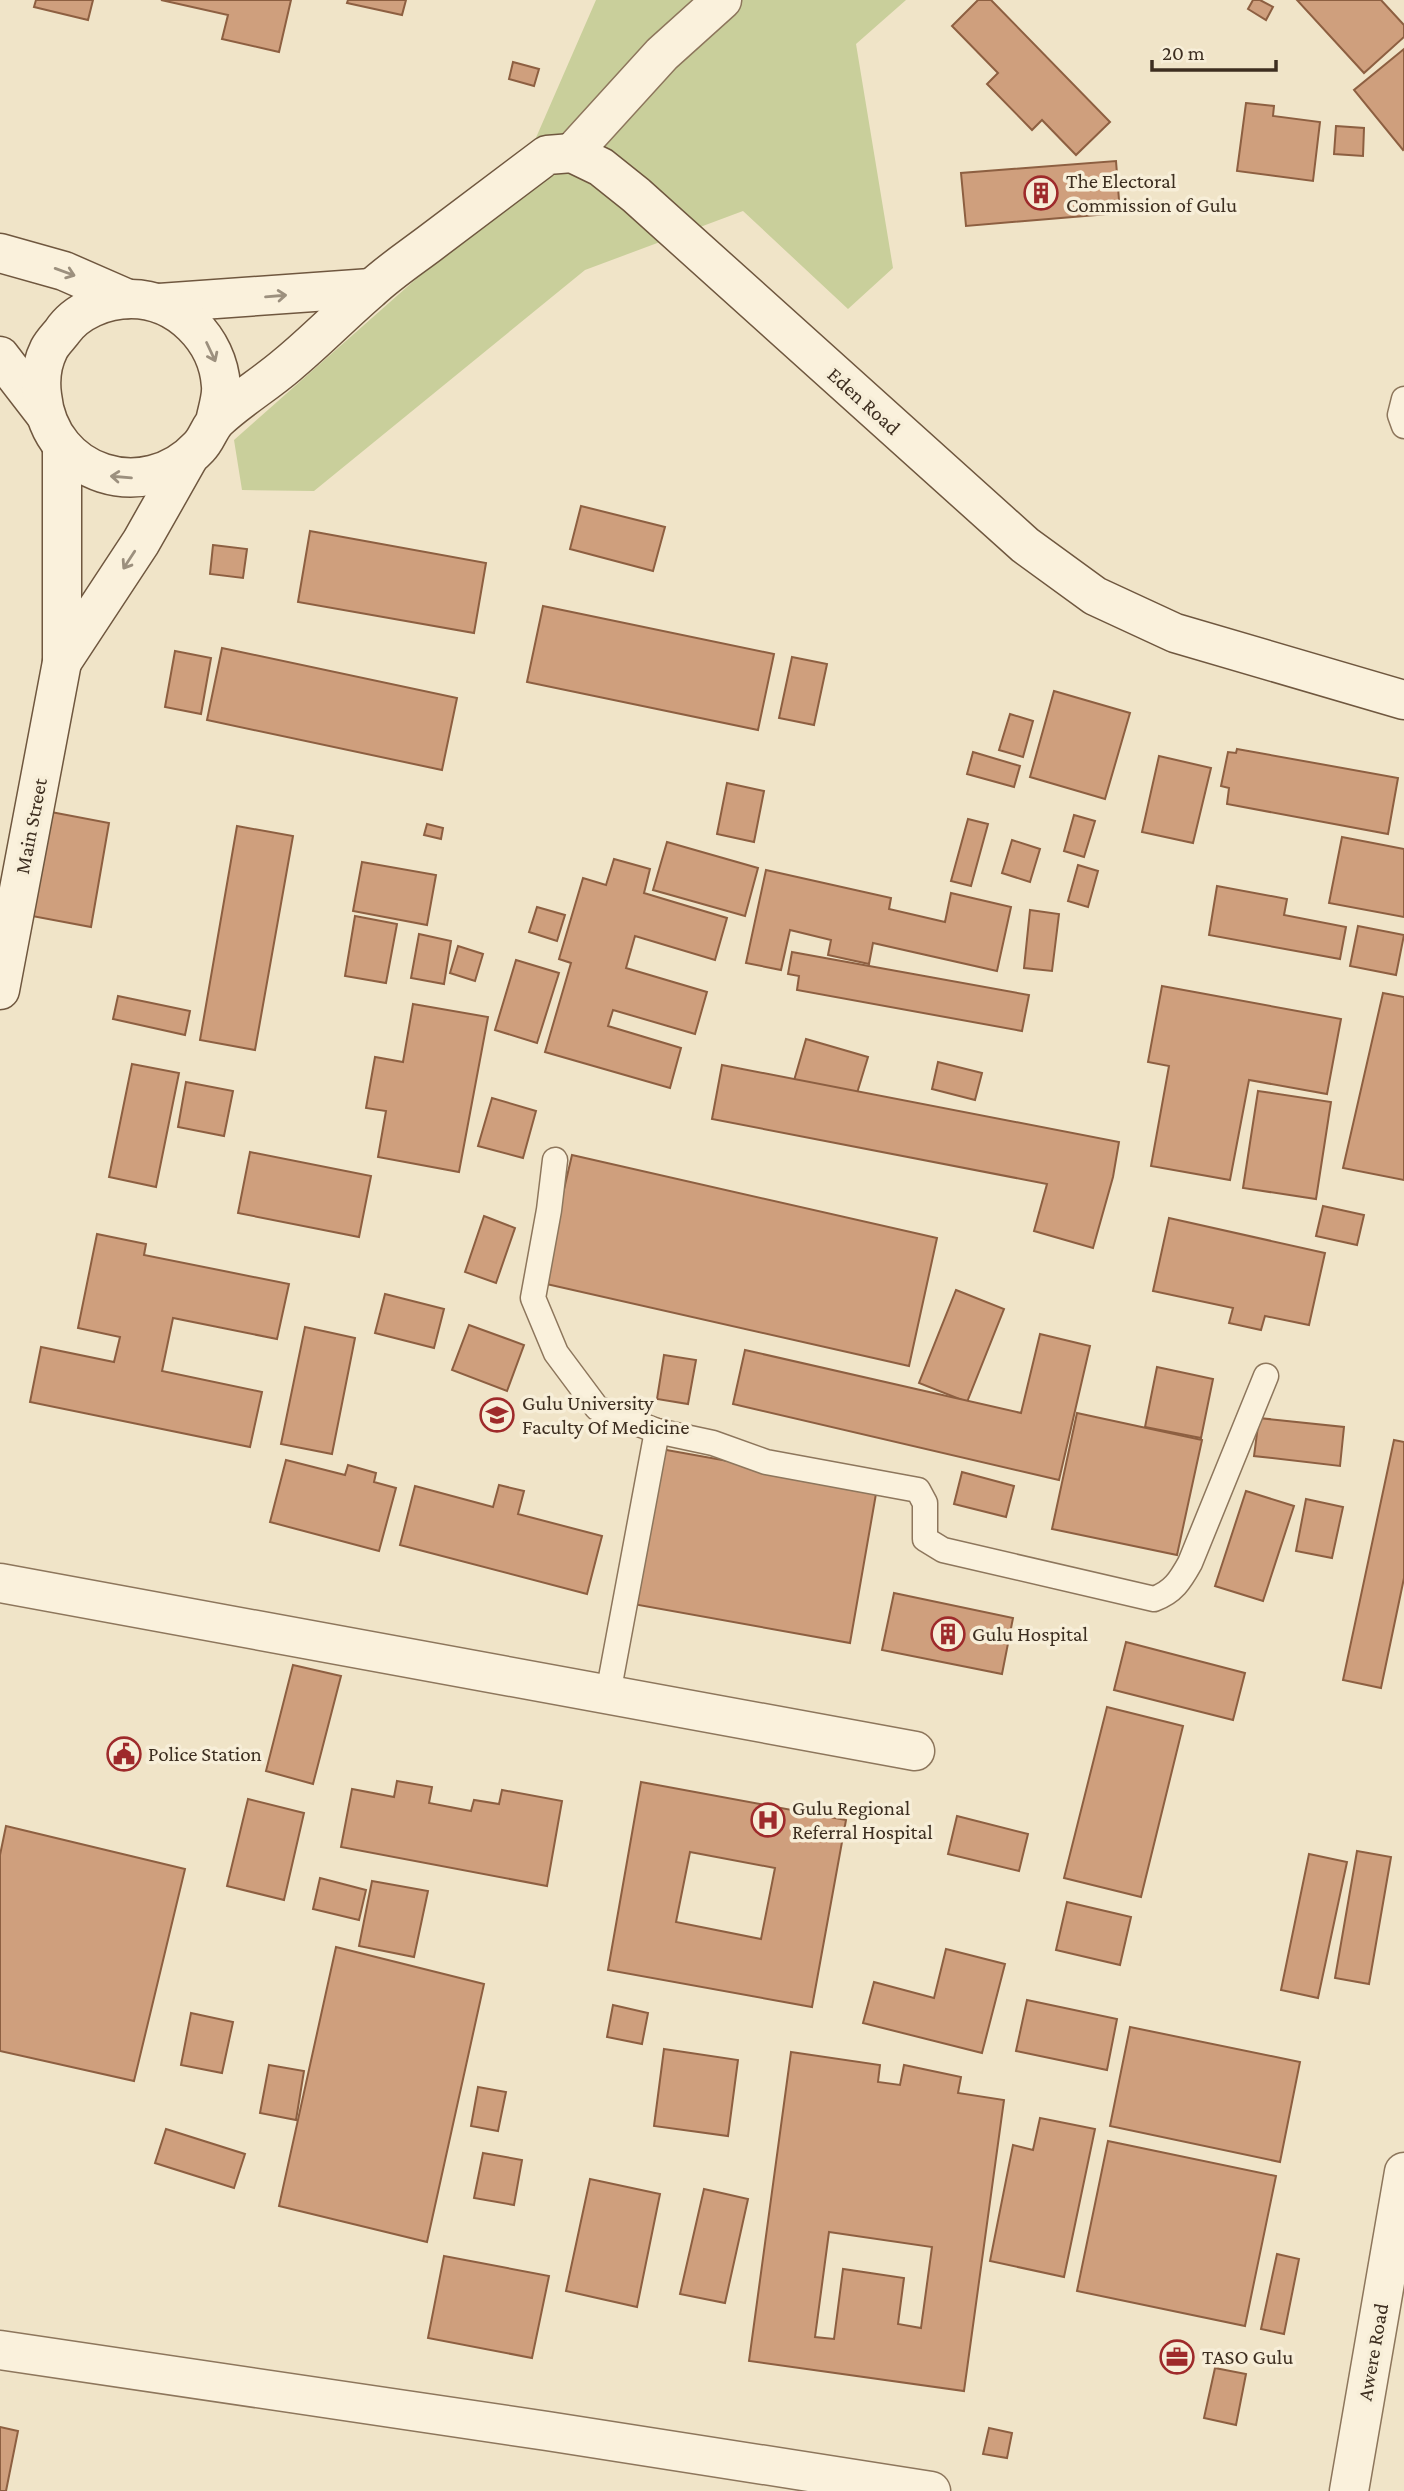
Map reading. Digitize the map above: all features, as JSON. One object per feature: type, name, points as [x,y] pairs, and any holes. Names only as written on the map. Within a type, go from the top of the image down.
[{"type":"street","points":[[215,422],[288,364],[371,288],[547,155],[572,153],[662,54],[722,0]]},
{"type":"street","name":"Eden Road","points":[[572,153],[601,167],[636,195],[1025,545],[1095,596],[1175,634],[1404,700]]},
{"type":"street","points":[[0,253],[64,271],[143,301],[191,322],[213,351],[221,387],[215,422],[204,442],[188,458],[164,472],[136,478],[109,476],[83,465],[62,447],[51,431],[44,413],[40,381],[49,349],[68,323],[96,305],[143,301],[371,288]]},
{"type":"street","points":[[0,356],[44,413]]},
{"type":"street","points":[[62,447],[62,662]]},
{"type":"street","points":[[62,662],[141,542],[188,458]]},
{"type":"street","name":"Main Street","points":[[0,990],[62,662]]},
{"type":"street","points":[[0,1583],[915,1751]]},
{"type":"street","name":"Awere Road","points":[[1349,2491],[1404,2172]]},
{"type":"street","points":[[0,2350],[931,2491]]},
{"type":"lane","points":[[1404,399],[1400,415],[1404,426]]},
{"type":"lane","points":[[555,1160],[533,1297],[556,1353],[597,1408],[657,1431],[713,1443],[766,1462],[918,1490],[925,1503],[925,1539],[943,1550],[1154,1599],[1168,1594],[1181,1580],[1190,1563],[1266,1376]]},
{"type":"lane","points":[[608,1694],[657,1431]]},
{"type":"green space","points":[[596,0],[906,0],[856,44],[893,268],[848,309],[743,211],[585,270],[314,491],[242,490],[234,440],[511,195]]},
{"type":"building","points":[[36,0],[93,0],[88,20],[34,7]]},
{"type":"building","points":[[161,0],[291,0],[279,52],[222,39],[228,15]]},
{"type":"building","points":[[348,0],[406,0],[402,15],[347,3]]},
{"type":"building","points":[[978,0],[991,0],[1110,122],[1076,155],[1042,120],[1032,130],[987,84],[998,73],[952,26]]},
{"type":"building","points":[[1253,0],[1260,0],[1273,7],[1266,20],[1248,9]]},
{"type":"building","points":[[1297,0],[1381,0],[1404,25],[1404,37],[1364,73]]},
{"type":"building","points":[[1404,49],[1404,149],[1403,150],[1354,90]]},
{"type":"building","points":[[513,62],[539,69],[534,86],[509,79]]},
{"type":"building","points":[[1246,103],[1274,106],[1273,116],[1320,122],[1313,181],[1237,171]]},
{"type":"building","points":[[1336,126],[1364,128],[1363,156],[1334,154]]},
{"type":"building","name":"The Electoral Commission of Gulu","points":[[1116,161],[1120,213],[966,226],[961,173]]},
{"type":"building","points":[[581,506],[665,527],[653,571],[570,549]]},
{"type":"building","points":[[310,531],[486,563],[474,633],[298,602]]},
{"type":"building","points":[[213,545],[247,549],[243,578],[210,574]]},
{"type":"building","points":[[543,606],[774,654],[758,730],[527,682]]},
{"type":"building","points":[[222,648],[457,698],[442,770],[207,720]]},
{"type":"building","points":[[175,651],[211,658],[201,714],[165,707]]},
{"type":"building","points":[[792,657],[827,664],[814,725],[779,718]]},
{"type":"building","points":[[1054,691],[1130,713],[1105,799],[1030,777]]},
{"type":"building","points":[[1010,714],[1033,721],[1023,757],[999,750]]},
{"type":"building","points":[[1237,749],[1398,778],[1388,834],[1227,804],[1229,788],[1221,786],[1228,752],[1236,753]]},
{"type":"building","points":[[973,752],[1020,766],[1014,787],[967,774]]},
{"type":"building","points":[[1159,756],[1211,768],[1193,843],[1142,832]]},
{"type":"building","points":[[727,783],[764,791],[754,842],[717,834]]},
{"type":"building","points":[[51,812],[109,823],[91,927],[32,916]]},
{"type":"building","points":[[1074,815],[1095,821],[1084,857],[1064,851]]},
{"type":"building","points":[[968,819],[988,824],[971,886],[951,881]]},
{"type":"building","points":[[427,824],[443,828],[441,839],[424,835]]},
{"type":"building","points":[[237,826],[293,836],[255,1050],[200,1040]]},
{"type":"building","points":[[1342,837],[1404,849],[1404,917],[1329,903]]},
{"type":"building","points":[[1012,840],[1040,849],[1030,882],[1002,873]]},
{"type":"building","points":[[667,842],[758,868],[745,916],[653,890]]},
{"type":"building","points":[[614,859],[650,869],[644,893],[727,918],[715,960],[635,936],[626,968],[707,992],[695,1034],[613,1010],[608,1026],[681,1048],[670,1088],[545,1052],[571,963],[559,959],[583,878],[606,885]]},
{"type":"building","points":[[362,862],[436,875],[427,925],[353,911]]},
{"type":"building","points":[[1078,865],[1098,871],[1088,907],[1068,901]]},
{"type":"building","points":[[766,870],[891,898],[889,909],[945,922],[951,893],[1011,907],[997,971],[873,943],[869,964],[828,955],[831,940],[790,930],[781,970],[746,963]]},
{"type":"building","points":[[1217,886],[1287,899],[1284,915],[1346,927],[1340,959],[1209,935]]},
{"type":"building","points":[[537,907],[565,915],[557,941],[529,932]]},
{"type":"building","points":[[1030,910],[1059,914],[1052,971],[1024,968]]},
{"type":"building","points":[[355,916],[397,924],[386,983],[345,976]]},
{"type":"building","points":[[1358,926],[1404,935],[1396,975],[1350,966]]},
{"type":"building","points":[[419,934],[451,941],[444,984],[411,978]]},
{"type":"building","points":[[458,946],[483,954],[475,981],[450,973]]},
{"type":"building","points":[[792,952],[1029,995],[1022,1031],[797,990],[799,976],[788,974]]},
{"type":"building","points":[[516,960],[559,973],[537,1043],[495,1030]]},
{"type":"building","points":[[1162,986],[1341,1019],[1327,1094],[1249,1080],[1230,1180],[1151,1166],[1169,1066],[1148,1062]]},
{"type":"building","points":[[1383,993],[1404,997],[1404,1180],[1343,1168]]},
{"type":"building","points":[[118,996],[190,1011],[185,1035],[113,1019]]},
{"type":"building","points":[[413,1004],[488,1017],[459,1172],[378,1157],[386,1111],[366,1108],[375,1057],[403,1062]]},
{"type":"building","points":[[806,1039],[868,1057],[854,1103],[793,1084]]},
{"type":"building","points":[[938,1062],[982,1073],[975,1100],[932,1089]]},
{"type":"building","points":[[132,1064],[179,1073],[156,1187],[109,1177]]},
{"type":"building","points":[[722,1065],[1119,1142],[1113,1177],[1093,1248],[1034,1231],[1047,1184],[712,1119]]},
{"type":"building","points":[[186,1082],[233,1091],[224,1136],[178,1127]]},
{"type":"building","points":[[1258,1091],[1331,1102],[1316,1199],[1243,1188]]},
{"type":"building","points":[[492,1098],[536,1111],[523,1158],[478,1146]]},
{"type":"building","points":[[250,1152],[371,1176],[359,1237],[238,1213]]},
{"type":"building","points":[[572,1155],[937,1238],[909,1366],[542,1283]]},
{"type":"building","points":[[1323,1206],[1364,1215],[1357,1245],[1316,1236]]},
{"type":"building","points":[[484,1216],[515,1228],[496,1283],[465,1272]]},
{"type":"building","points":[[1169,1218],[1325,1253],[1309,1325],[1265,1316],[1261,1330],[1229,1323],[1233,1308],[1153,1291]]},
{"type":"building","points":[[97,1234],[146,1244],[144,1255],[289,1284],[277,1339],[173,1318],[162,1371],[262,1392],[250,1447],[30,1402],[41,1347],[114,1362],[120,1337],[78,1328]]},
{"type":"building","points":[[956,1290],[1004,1309],[967,1402],[919,1383]]},
{"type":"building","points":[[385,1294],[444,1309],[434,1348],[375,1333]]},
{"type":"building","points":[[469,1325],[524,1345],[507,1391],[452,1370]]},
{"type":"building","points":[[305,1327],[355,1338],[332,1454],[281,1444]]},
{"type":"building","points":[[1040,1334],[1090,1346],[1059,1480],[733,1404],[745,1350],[1021,1413]]},
{"type":"building","points":[[664,1355],[696,1360],[688,1404],[657,1399]]},
{"type":"building","points":[[1157,1367],[1213,1379],[1201,1438],[1145,1427]]},
{"type":"building","points":[[1077,1413],[1202,1440],[1177,1555],[1052,1529]]},
{"type":"building","points":[[1259,1418],[1344,1427],[1340,1466],[1254,1456]]},
{"type":"building","points":[[1394,1440],[1404,1442],[1404,1578],[1381,1688],[1343,1680]]},
{"type":"building","points":[[661,1449],[877,1488],[850,1643],[633,1604]]},
{"type":"building","points":[[286,1460],[345,1475],[348,1465],[376,1473],[374,1482],[396,1488],[379,1551],[270,1522]]},
{"type":"building","points":[[962,1472],[1014,1486],[1006,1517],[954,1504]]},
{"type":"building","points":[[499,1485],[524,1491],[518,1514],[602,1536],[587,1594],[400,1545],[415,1486],[493,1507]]},
{"type":"building","points":[[1246,1491],[1294,1506],[1263,1601],[1215,1586]]},
{"type":"building","points":[[1306,1499],[1343,1507],[1332,1558],[1296,1551]]},
{"type":"building","name":"Gulu Hospital","points":[[894,1593],[1013,1618],[1002,1674],[882,1650]]},
{"type":"building","points":[[1126,1642],[1245,1673],[1233,1720],[1114,1690]]},
{"type":"building","points":[[293,1665],[341,1676],[313,1784],[266,1771]]},
{"type":"building","points":[[1107,1707],[1183,1726],[1141,1897],[1064,1878]]},
{"type":"building","points":[[397,1781],[432,1787],[429,1803],[471,1811],[474,1800],[499,1804],[502,1790],[562,1801],[547,1886],[341,1847],[352,1789],[394,1797]]},
{"type":"building","points":[[641,1782],[846,1820],[812,2007],[608,1970]],"holes":[[[690,1852],[775,1868],[761,1939],[676,1922]]]},
{"type":"building","points":[[248,1799],[304,1813],[284,1900],[227,1886]]},
{"type":"building","points":[[957,1816],[1028,1834],[1019,1871],[948,1854]]},
{"type":"building","points":[[6,1826],[185,1869],[134,2081],[0,2051],[0,1855]]},
{"type":"building","points":[[1357,1851],[1391,1857],[1369,1984],[1335,1978]]},
{"type":"building","points":[[1309,1854],[1347,1862],[1318,1998],[1281,1990]]},
{"type":"building","points":[[320,1878],[366,1890],[359,1920],[313,1909]]},
{"type":"building","points":[[372,1881],[428,1891],[414,1957],[359,1946]]},
{"type":"building","points":[[1067,1902],[1131,1917],[1120,1965],[1056,1950]]},
{"type":"building","points":[[336,1947],[484,1984],[427,2242],[279,2206]]},
{"type":"building","points":[[946,1949],[1005,1964],[982,2053],[863,2023],[874,1982],[934,1998]]},
{"type":"building","points":[[1027,2000],[1117,2019],[1107,2070],[1016,2051]]},
{"type":"building","points":[[613,2005],[648,2013],[642,2044],[607,2037]]},
{"type":"building","points":[[191,2013],[233,2022],[222,2073],[181,2065]]},
{"type":"building","points":[[1130,2027],[1300,2062],[1280,2162],[1110,2126]]},
{"type":"building","points":[[664,2049],[738,2060],[728,2136],[654,2126]]},
{"type":"building","points":[[791,2052],[880,2065],[878,2082],[900,2085],[904,2065],[961,2077],[958,2093],[1004,2100],[964,2391],[749,2361]],"holes":[[[829,2232],[932,2247],[921,2328],[898,2324],[904,2278],[843,2269],[834,2339],[815,2337]]]},
{"type":"building","points":[[269,2065],[304,2071],[296,2120],[260,2113]]},
{"type":"building","points":[[478,2087],[506,2092],[498,2131],[471,2126]]},
{"type":"building","points":[[1040,2118],[1095,2129],[1064,2277],[990,2261],[1013,2145],[1033,2150]]},
{"type":"building","points":[[166,2129],[245,2154],[234,2188],[155,2163]]},
{"type":"building","points":[[1108,2141],[1276,2176],[1245,2326],[1077,2291]]},
{"type":"building","points":[[483,2153],[522,2160],[514,2205],[474,2198]]},
{"type":"building","points":[[590,2179],[660,2194],[637,2307],[566,2291]]},
{"type":"building","points":[[704,2189],[748,2199],[725,2303],[680,2294]]},
{"type":"building","points":[[1277,2254],[1299,2259],[1284,2334],[1261,2329]]},
{"type":"building","points":[[444,2256],[549,2276],[532,2358],[428,2338]]},
{"type":"building","points":[[1215,2368],[1246,2374],[1236,2425],[1204,2418]]},
{"type":"building","points":[[0,2427],[18,2431],[6,2491],[0,2491]]},
{"type":"building","points":[[989,2428],[1012,2433],[1007,2458],[983,2454]]},
{"type":"place","name":"The Electoral Commission of Gulu","points":[[1041,193]]},
{"type":"place","name":"Gulu University Faculty Of Medicine","points":[[497,1415]]},
{"type":"place","name":"Gulu Hospital","points":[[948,1634]]},
{"type":"place","name":"Police Station","points":[[124,1754]]},
{"type":"place","name":"Gulu Regional Referral Hospital","points":[[768,1820]]},
{"type":"place","name":"TASO Gulu","points":[[1177,2357]]}]
